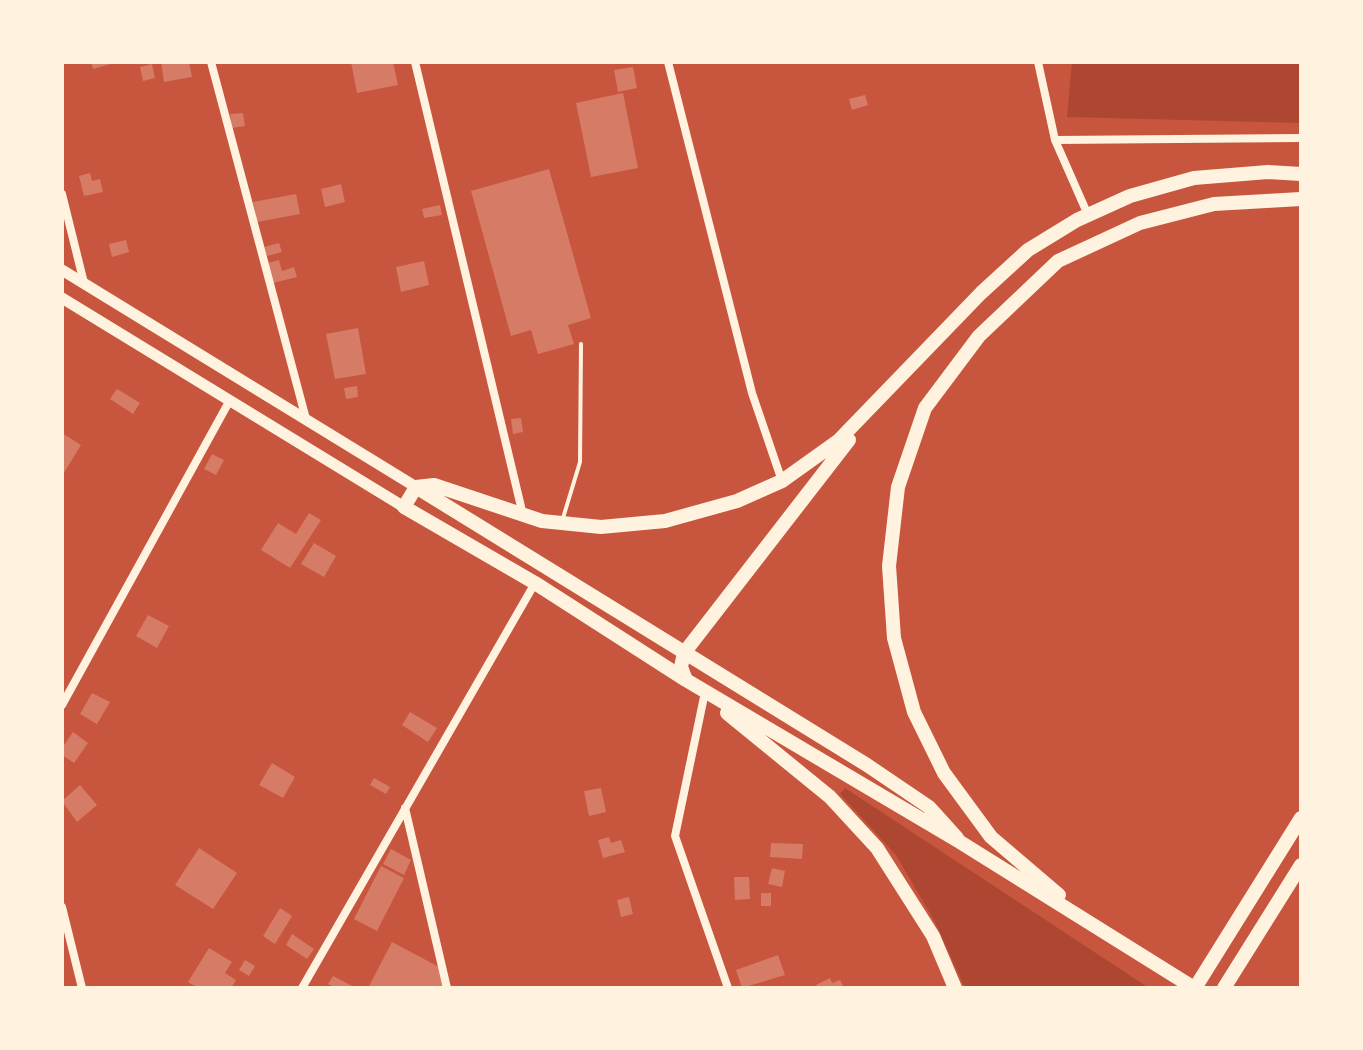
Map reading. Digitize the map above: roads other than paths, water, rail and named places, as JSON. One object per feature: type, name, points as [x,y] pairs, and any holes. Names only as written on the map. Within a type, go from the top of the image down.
[{"type":"highway","points":[[416,487],[442,486],[523,516],[561,524],[611,527],[665,521],[725,505],[782,481],[838,441],[981,293],[1028,250],[1088,215],[1130,196],[1194,178],[1268,172],[1301,174]]},
{"type":"highway","points":[[1082,917],[991,837],[944,773],[914,712],[894,638],[889,566],[898,487],[925,408],[979,336],[1058,261],[1140,223],[1214,204],[1301,199]]},
{"type":"highway","points":[[686,680],[681,667],[684,653],[881,398]]},
{"type":"highway","points":[[416,487],[929,807],[960,842]]},
{"type":"highway","points":[[416,487],[404,507],[535,583],[686,680],[960,842],[1195,988],[1301,818]]},
{"type":"highway","points":[[709,694],[728,714],[830,797],[877,848],[933,936],[955,988]]},
{"type":"highway","points":[[1224,988],[1301,865]]},
{"type":"main road","points":[[62,270],[416,487]]},
{"type":"main road","points":[[62,298],[404,507]]},
{"type":"street","points":[[211,62],[306,419]]},
{"type":"street","points":[[415,62],[523,516]]},
{"type":"street","points":[[668,62],[744,363],[782,481]]},
{"type":"street","points":[[1038,62],[1055,140],[1088,215]]},
{"type":"street","points":[[1055,140],[1301,138]]},
{"type":"street","points":[[62,194],[84,283]]},
{"type":"street","points":[[62,705],[230,400]]},
{"type":"street","points":[[302,988],[535,583]]},
{"type":"street","points":[[709,694],[675,836],[728,988]]},
{"type":"street","points":[[405,808],[447,988]]},
{"type":"street","points":[[62,907],[82,988]]},
{"type":"lane","points":[[561,524],[580,462],[581,344]]}]
